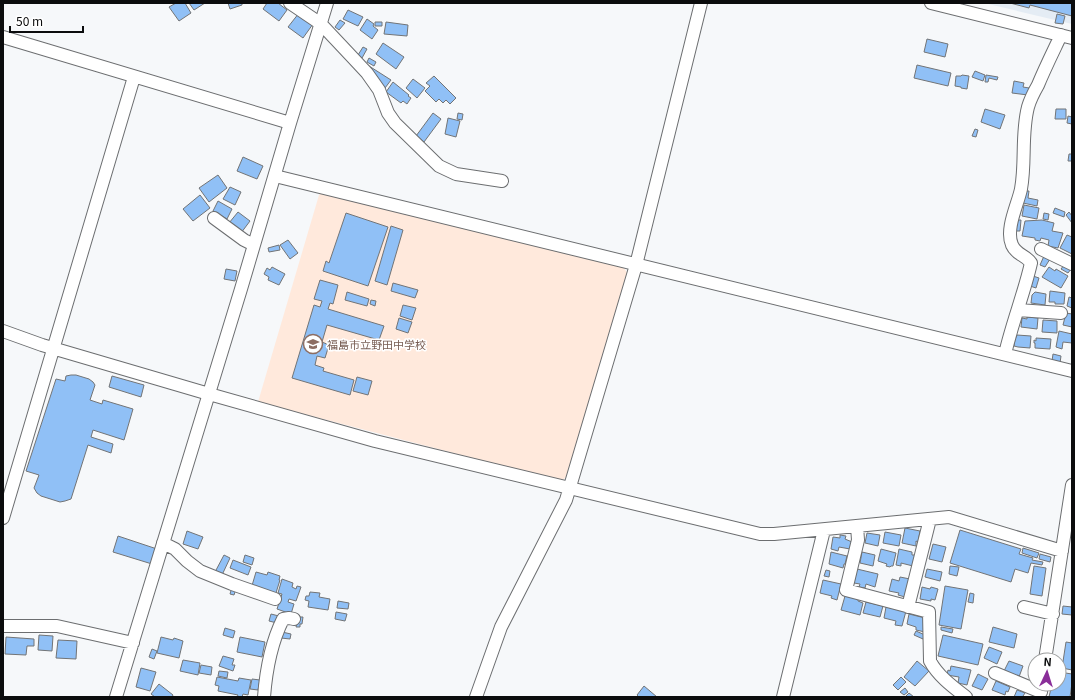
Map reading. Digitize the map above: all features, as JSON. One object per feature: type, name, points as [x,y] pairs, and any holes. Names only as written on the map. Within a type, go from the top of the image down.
[{"type":"street","points":[[290,3],[321,24],[367,73],[379,90],[388,113],[395,123],[439,166],[456,174],[502,181]]},
{"type":"street","points":[[116,697],[327,3]]},
{"type":"street","points":[[476,697],[501,627],[566,500],[570,488],[636,265],[701,3]]},
{"type":"street","points":[[931,3],[1066,37],[1031,99],[1026,116],[1024,169],[1021,190],[1010,230],[1011,244],[1014,249],[1018,254],[1028,258],[1031,263],[1018,310],[1009,335],[1005,354]]},
{"type":"street","points":[[3,37],[290,123]]},
{"type":"street","points":[[3,518],[134,77]]},
{"type":"street","points":[[274,176],[1072,371]]},
{"type":"street","points":[[214,218],[244,240],[254,245]]},
{"type":"street","points":[[1042,249],[1072,264]]},
{"type":"street","points":[[1018,310],[1061,313]]},
{"type":"street","points":[[3,331],[54,348],[209,394],[375,441],[760,534],[824,530],[949,517],[1062,551]]},
{"type":"street","points":[[1047,652],[1072,485]]},
{"type":"street","points":[[908,607],[930,519]]},
{"type":"street","points":[[857,526],[858,540],[846,590],[929,612],[930,661],[933,667],[948,683],[966,697]]},
{"type":"street","points":[[784,697],[824,530]]},
{"type":"street","points":[[163,543],[175,549],[200,571],[275,599]]},
{"type":"street","points":[[1024,607],[1052,614]]},
{"type":"street","points":[[264,697],[266,679],[277,631],[283,619],[294,618]]},
{"type":"street","points":[[3,626],[57,626],[133,643]]},
{"type":"street","points":[[995,673],[1027,686]]},
{"type":"shaded area","points":[[984,3],[1072,3],[1072,24]]},
{"type":"shaded area","points":[[322,192],[622,265],[628,274],[569,474],[564,479],[557,480],[258,402],[319,195]]},
{"type":"building","points":[[176,3],[185,3],[191,13],[179,21],[169,7]]},
{"type":"building","points":[[189,3],[205,3],[194,10]]},
{"type":"building","points":[[228,3],[242,3],[242,5],[230,9]]},
{"type":"building","points":[[267,3],[278,3],[287,10],[279,21],[263,9]]},
{"type":"building","points":[[1010,3],[1072,3],[1072,16],[1030,5],[1029,8]]},
{"type":"building","points":[[348,10],[363,17],[358,26],[343,19]]},
{"type":"building","points":[[299,13],[313,24],[303,38],[288,27]]},
{"type":"building","points":[[1057,14],[1065,16],[1063,24],[1055,23]]},
{"type":"building","points":[[367,19],[374,24],[373,26],[378,30],[372,39],[360,30]]},
{"type":"building","points":[[340,20],[345,23],[339,30],[335,27]]},
{"type":"building","points":[[375,22],[382,22],[382,26],[375,26]]},
{"type":"building","points":[[386,22],[408,25],[407,36],[384,34]]},
{"type":"building","points":[[927,39],[948,44],[945,57],[924,52]]},
{"type":"building","points":[[383,43],[404,57],[396,69],[376,54]]},
{"type":"building","points":[[363,47],[367,49],[362,58],[358,55]]},
{"type":"building","points":[[369,58],[376,62],[374,66],[367,62]]},
{"type":"building","points":[[917,65],[951,73],[948,86],[914,78]]},
{"type":"building","points":[[369,66],[391,80],[385,88],[377,82],[367,68]]},
{"type":"building","points":[[975,71],[985,75],[983,81],[972,77]]},
{"type":"building","points":[[986,75],[998,77],[997,80],[989,78],[988,82],[985,82]]},
{"type":"building","points":[[434,76],[456,98],[450,104],[446,100],[443,103],[439,99],[436,102],[425,91],[430,86],[426,83]]},
{"type":"building","points":[[956,76],[969,76],[967,89],[955,86]]},
{"type":"building","points":[[413,79],[425,88],[417,98],[406,88]]},
{"type":"building","points":[[1014,81],[1024,83],[1023,87],[1029,88],[1028,95],[1012,93]]},
{"type":"building","points":[[393,82],[411,98],[407,104],[403,101],[401,103],[386,92]]},
{"type":"building","points":[[985,109],[1005,115],[1000,129],[981,122]]},
{"type":"building","points":[[1056,109],[1066,109],[1066,119],[1055,119]]},
{"type":"building","points":[[433,113],[441,119],[424,142],[416,136]]},
{"type":"building","points":[[458,113],[463,114],[462,120],[457,119]]},
{"type":"building","points":[[1068,116],[1072,117],[1072,124],[1067,123]]},
{"type":"building","points":[[448,118],[460,121],[456,137],[445,134]]},
{"type":"building","points":[[975,129],[978,130],[976,137],[972,136]]},
{"type":"building","points":[[1069,154],[1072,154],[1072,161],[1068,161]]},
{"type":"building","points":[[243,157],[263,166],[257,179],[237,171]]},
{"type":"building","points":[[218,175],[227,188],[209,202],[199,188]]},
{"type":"building","points":[[230,187],[241,192],[235,205],[223,199]]},
{"type":"building","points":[[1025,191],[1029,191],[1028,198],[1038,200],[1037,206],[1023,203]]},
{"type":"building","points":[[200,195],[210,208],[193,221],[183,209]]},
{"type":"building","points":[[218,201],[232,209],[227,219],[213,211]]},
{"type":"building","points":[[1024,205],[1039,208],[1037,219],[1022,216]]},
{"type":"building","points":[[1055,208],[1065,212],[1064,217],[1053,213]]},
{"type":"building","points":[[238,212],[250,221],[241,233],[229,223]]},
{"type":"building","points":[[1069,212],[1072,216],[1072,223],[1066,215]]},
{"type":"building","points":[[346,213],[388,227],[368,286],[323,271],[326,261],[329,263]]},
{"type":"building","points":[[1044,213],[1049,214],[1048,220],[1043,219]]},
{"type":"building","points":[[1017,220],[1021,220],[1020,231],[1016,231]]},
{"type":"building","points":[[1042,220],[1054,223],[1052,231],[1063,233],[1058,248],[1048,246],[1049,240],[1041,238],[1040,241],[1035,240],[1035,238],[1022,236],[1025,221]]},
{"type":"building","points":[[391,226],[403,230],[387,285],[375,281]]},
{"type":"building","points":[[1067,235],[1072,237],[1072,254],[1060,248]]},
{"type":"building","points":[[288,240],[298,253],[290,259],[280,245]]},
{"type":"building","points":[[279,245],[280,250],[269,252],[268,248]]},
{"type":"building","points":[[1044,256],[1050,259],[1045,267],[1040,265]]},
{"type":"building","points":[[1064,265],[1071,269],[1068,273],[1061,269]]},
{"type":"building","points":[[272,267],[285,274],[279,285],[268,280],[269,277],[264,274],[267,268],[270,270]]},
{"type":"building","points":[[1049,267],[1068,276],[1061,288],[1042,277]]},
{"type":"building","points":[[226,269],[237,271],[235,281],[224,279]]},
{"type":"building","points":[[1033,276],[1039,278],[1036,288],[1030,286]]},
{"type":"building","points":[[320,280],[338,285],[333,304],[330,303],[328,309],[384,326],[379,340],[327,325],[322,342],[329,345],[325,358],[317,356],[315,365],[324,368],[323,371],[354,380],[350,395],[292,378],[314,305],[320,307],[322,301],[314,299]]},
{"type":"building","points":[[393,283],[418,290],[415,298],[391,291]]},
{"type":"building","points":[[1050,291],[1065,293],[1064,304],[1049,302]]},
{"type":"building","points":[[347,292],[369,299],[367,306],[345,300]]},
{"type":"building","points":[[1035,292],[1046,294],[1045,305],[1031,303],[1032,295]]},
{"type":"building","points":[[1069,297],[1072,298],[1072,308],[1067,306]]},
{"type":"building","points":[[371,300],[376,301],[375,306],[370,304]]},
{"type":"building","points":[[403,305],[416,308],[412,320],[400,316]]},
{"type":"building","points":[[1066,313],[1072,314],[1072,327],[1063,325]]},
{"type":"building","points":[[1027,317],[1038,318],[1037,329],[1021,327],[1022,318],[1027,319]]},
{"type":"building","points":[[399,318],[412,322],[408,333],[396,329]]},
{"type":"building","points":[[1043,320],[1057,321],[1057,333],[1042,332]]},
{"type":"building","points":[[1059,331],[1072,334],[1072,343],[1063,342],[1062,349],[1056,347]]},
{"type":"building","points":[[1017,335],[1031,336],[1030,348],[1014,346]]},
{"type":"building","points":[[1036,338],[1051,339],[1050,349],[1035,348],[1034,340],[1036,341]]},
{"type":"building","points":[[1053,354],[1061,356],[1060,363],[1052,361]]},
{"type":"building","points":[[71,375],[89,379],[93,382],[95,385],[90,400],[102,404],[103,400],[133,409],[124,440],[93,430],[91,437],[113,444],[111,453],[88,445],[71,499],[60,502],[41,496],[37,493],[34,488],[39,475],[26,471],[56,379],[65,381],[66,376]]},
{"type":"building","points":[[112,376],[144,385],[141,397],[109,387]]},
{"type":"building","points":[[357,377],[372,381],[368,395],[353,391]]},
{"type":"building","points":[[905,528],[920,531],[918,542],[916,541],[916,546],[902,543]]},
{"type":"building","points":[[960,530],[1021,549],[1019,554],[1033,558],[1032,560],[1043,562],[1042,565],[1031,563],[1028,573],[1015,569],[1011,582],[950,563]]},
{"type":"building","points":[[187,531],[203,537],[198,549],[183,544]]},
{"type":"building","points":[[885,532],[901,535],[899,546],[883,543]]},
{"type":"building","points":[[867,533],[880,535],[878,546],[865,543]]},
{"type":"building","points":[[840,535],[846,536],[845,539],[852,542],[850,549],[839,547],[838,551],[831,549],[833,537],[840,538]]},
{"type":"building","points":[[118,536],[157,549],[152,564],[113,552]]},
{"type":"building","points":[[933,544],[946,547],[942,562],[929,559]]},
{"type":"building","points":[[1023,548],[1039,553],[1037,558],[1022,553]]},
{"type":"building","points":[[881,549],[896,553],[893,566],[886,566],[887,564],[878,561]]},
{"type":"building","points":[[899,549],[912,552],[912,555],[915,555],[913,566],[901,563],[901,566],[896,565]]},
{"type":"building","points":[[831,552],[847,556],[843,568],[829,564]]},
{"type":"building","points":[[862,552],[875,555],[873,566],[860,563]]},
{"type":"building","points":[[1040,554],[1051,557],[1050,562],[1039,559]]},
{"type":"building","points":[[224,555],[230,558],[222,575],[215,572]]},
{"type":"building","points":[[245,555],[254,558],[252,565],[243,562]]},
{"type":"building","points":[[233,560],[251,567],[248,575],[230,568]]},
{"type":"building","points":[[950,566],[959,567],[957,576],[949,574]]},
{"type":"building","points":[[1034,566],[1046,568],[1042,596],[1030,594]]},
{"type":"building","points":[[857,569],[878,574],[875,587],[866,584],[865,588],[859,587],[860,584],[854,583]]},
{"type":"building","points":[[927,569],[942,572],[940,581],[925,577]]},
{"type":"building","points":[[826,570],[830,571],[829,577],[824,576]]},
{"type":"building","points":[[256,572],[267,575],[268,572],[280,576],[275,596],[251,589]]},
{"type":"building","points":[[900,577],[910,579],[905,597],[898,595],[899,593],[889,591],[892,579],[899,581]]},
{"type":"building","points":[[282,579],[293,583],[292,587],[296,589],[297,586],[301,587],[296,601],[289,599],[288,602],[294,604],[291,614],[277,609],[282,594],[278,593]]},
{"type":"building","points":[[823,580],[841,584],[837,600],[831,598],[832,596],[820,593]]},
{"type":"building","points":[[945,586],[968,590],[961,629],[939,625]]},
{"type":"building","points":[[232,587],[236,589],[234,595],[230,594]]},
{"type":"building","points":[[922,587],[938,589],[935,600],[931,599],[931,601],[920,599]]},
{"type":"building","points":[[310,592],[320,593],[319,597],[330,599],[328,610],[308,607],[309,601],[305,600],[306,596],[309,596]]},
{"type":"building","points":[[970,593],[974,594],[973,603],[968,602]]},
{"type":"building","points":[[845,596],[858,599],[858,601],[863,603],[860,615],[841,610]]},
{"type":"building","points":[[338,601],[349,603],[348,609],[337,608]]},
{"type":"building","points":[[866,602],[883,606],[880,617],[863,613]]},
{"type":"building","points":[[1063,606],[1072,607],[1072,615],[1062,614]]},
{"type":"building","points":[[886,607],[906,611],[902,626],[895,625],[896,621],[884,618]]},
{"type":"building","points":[[336,612],[347,614],[345,621],[335,619]]},
{"type":"building","points":[[271,614],[279,616],[277,623],[269,621]]},
{"type":"building","points":[[909,614],[925,618],[925,632],[916,630],[916,627],[907,624]]},
{"type":"building","points":[[298,617],[303,617],[302,624],[300,624],[300,627],[296,627]]},
{"type":"building","points":[[941,627],[953,629],[952,633],[941,630]]},
{"type":"building","points":[[993,627],[1017,634],[1014,648],[989,642]]},
{"type":"building","points":[[225,628],[235,631],[233,638],[223,635]]},
{"type":"building","points":[[916,631],[925,635],[923,639],[914,635]]},
{"type":"building","points":[[282,632],[291,634],[290,639],[281,638]]},
{"type":"building","points":[[39,635],[53,636],[52,651],[38,650]]},
{"type":"building","points":[[943,635],[983,644],[978,665],[938,656]]},
{"type":"building","points":[[6,637],[34,639],[34,646],[27,646],[26,655],[5,654]]},
{"type":"building","points":[[161,637],[173,640],[174,638],[183,641],[179,658],[157,653]]},
{"type":"building","points":[[240,637],[265,642],[262,657],[237,652]]},
{"type":"building","points":[[58,640],[77,641],[76,659],[56,658]]},
{"type":"building","points":[[1066,642],[1072,643],[1072,670],[1067,669],[1067,652],[1064,652]]},
{"type":"building","points":[[989,647],[1002,652],[997,664],[984,658]]},
{"type":"building","points":[[152,649],[157,651],[154,659],[149,657]]},
{"type":"building","points":[[223,656],[234,659],[232,665],[235,665],[233,671],[219,666]]},
{"type":"building","points":[[183,660],[200,663],[198,675],[180,671]]},
{"type":"building","points":[[917,661],[929,671],[915,686],[904,677]]},
{"type":"building","points":[[1009,661],[1023,666],[1019,677],[1004,671]]},
{"type":"building","points":[[201,665],[212,667],[211,675],[199,673]]},
{"type":"building","points":[[951,666],[971,670],[967,685],[958,683],[959,677],[947,675]]},
{"type":"building","points":[[141,668],[156,672],[150,691],[136,687]]},
{"type":"building","points":[[219,671],[228,672],[227,678],[218,676]]},
{"type":"building","points":[[1067,673],[1072,674],[1070,697],[1049,697],[1050,692],[1067,692]]},
{"type":"building","points":[[978,674],[988,679],[982,690],[972,686]]},
{"type":"building","points":[[217,677],[238,681],[239,678],[251,680],[248,695],[243,694],[242,697],[237,697],[238,695],[218,691],[219,686],[215,685]]},
{"type":"building","points":[[901,677],[906,682],[898,690],[893,685]]},
{"type":"building","points":[[252,679],[260,680],[258,690],[250,689]]},
{"type":"building","points":[[996,681],[1010,687],[1008,692],[1006,691],[1005,695],[992,690]]},
{"type":"building","points":[[159,684],[173,695],[172,697],[155,697],[151,694]]},
{"type":"building","points":[[644,686],[657,697],[639,697],[637,695]]},
{"type":"building","points":[[905,688],[908,692],[904,695],[900,692]]},
{"type":"building","points":[[1017,690],[1025,693],[1023,696],[1026,697],[1014,697]]},
{"type":"building","points":[[909,693],[914,697],[905,697]]},
{"type":"place","name":"福島市立野田中学校","points":[[313,344]]}]
